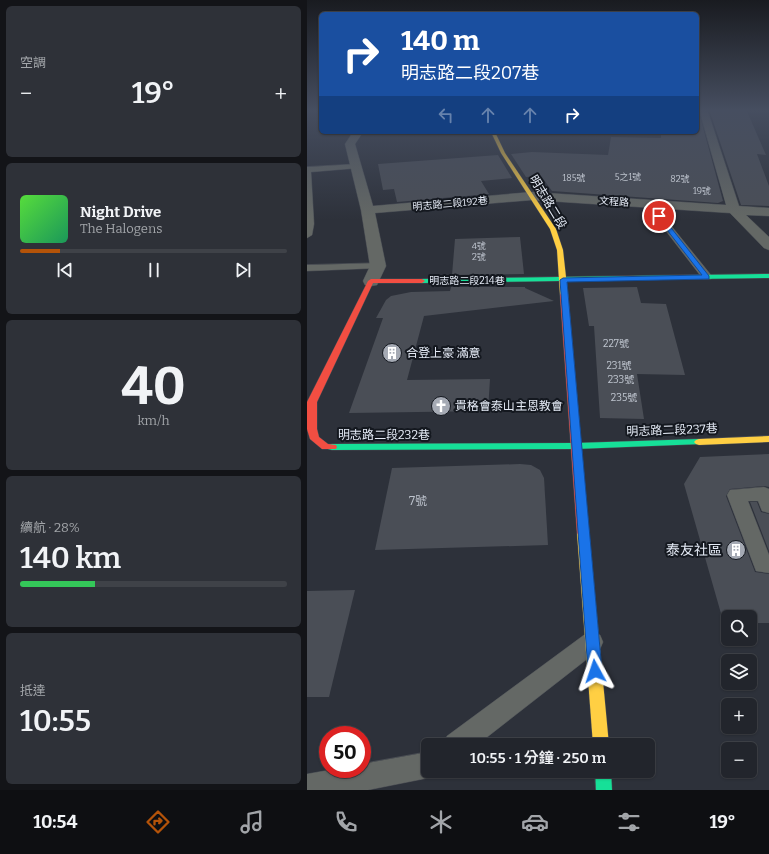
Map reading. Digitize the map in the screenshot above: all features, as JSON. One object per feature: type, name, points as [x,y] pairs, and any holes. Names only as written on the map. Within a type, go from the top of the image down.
[{"type":"main road","name":"明志路二段","points":[[500,146],[553,229],[560,250],[600,738]]},
{"type":"main road","name":"明志路二段214巷","points":[[371,281],[563,280],[769,276]]},
{"type":"main road","name":"明志路二段232巷","points":[[371,281],[312,402],[312,429],[315,439],[326,446],[576,446]]},
{"type":"main road","name":"明志路二段237巷","points":[[576,446],[769,439]]},
{"type":"main road","points":[[603,778],[604,790]]},
{"type":"street","points":[[351,146],[368,210],[378,266],[371,281]]},
{"type":"street","points":[[713,146],[734,210],[769,246]]},
{"type":"street","name":"文程路","points":[[532,196],[769,212]]},
{"type":"street","name":"明志路二段192巷","points":[[368,210],[532,196]]},
{"type":"lane","points":[[307,235],[309,224],[307,170],[356,166]]},
{"type":"lane","points":[[649,204],[707,277]]},
{"type":"lane","points":[[307,268],[378,266]]},
{"type":"lane","points":[[769,506],[763,494],[736,495],[763,565],[769,565]]},
{"type":"lane","points":[[465,738],[592,642]]},
{"type":"lane","points":[[307,788],[421,766]]},
{"type":"building","points":[[610,146],[708,146],[723,201],[718,203],[552,191],[541,176],[526,177],[511,154],[532,152],[608,155]]},
{"type":"building","points":[[721,146],[762,146],[766,155],[757,154],[769,186],[769,206],[741,205]]},
{"type":"building","points":[[498,155],[512,178],[481,181],[489,194],[397,202],[394,189],[383,190],[378,164]]},
{"type":"building","points":[[520,237],[524,274],[452,275],[455,239]]},
{"type":"building","name":"合登上豪 滿意","points":[[451,287],[525,287],[554,301],[424,316],[407,380],[490,379],[488,411],[349,413],[383,318],[376,318],[386,300],[391,296],[411,292],[450,291]]},
{"type":"building","points":[[637,287],[641,303],[666,304],[685,375],[637,374],[644,419],[600,418],[594,326],[589,326],[583,288]]},
{"type":"building","name":"泰友社區","points":[[769,454],[769,487],[764,486],[730,489],[726,496],[755,572],[769,574],[769,623],[757,623],[757,610],[721,610],[721,614],[684,484],[700,457]]},
{"type":"building","points":[[520,464],[531,465],[540,470],[544,478],[548,545],[375,550],[392,468]]},
{"type":"building","points":[[750,502],[757,502],[761,512],[769,514],[769,551]]},
{"type":"building","points":[[355,590],[329,697],[307,697],[307,591]]},
{"type":"traffic: fast","points":[[422,281],[769,276]]},
{"type":"traffic: fast","points":[[332,447],[576,446],[699,442]]},
{"type":"traffic: fast","points":[[603,778],[604,790]]},
{"type":"traffic: slow","points":[[500,146],[553,229],[560,250],[564,295]]},
{"type":"traffic: slow","points":[[699,442],[769,439]]},
{"type":"traffic: slow","points":[[583,533],[600,738]]},
{"type":"traffic: jam","points":[[332,447],[326,447],[315,439],[312,429],[312,402],[371,281],[422,281]]},
{"type":"traffic: jam","points":[[564,295],[583,533]]},
{"type":"place","name":"合登上豪 滿意","points":[[392,353]]},
{"type":"place","name":"貴格會泰山主恩教會","points":[[441,406]]},
{"type":"place","name":"泰友社區","points":[[736,550]]},
{"type":"route","points":[[595,671],[563,280],[707,277],[659,216]]}]
